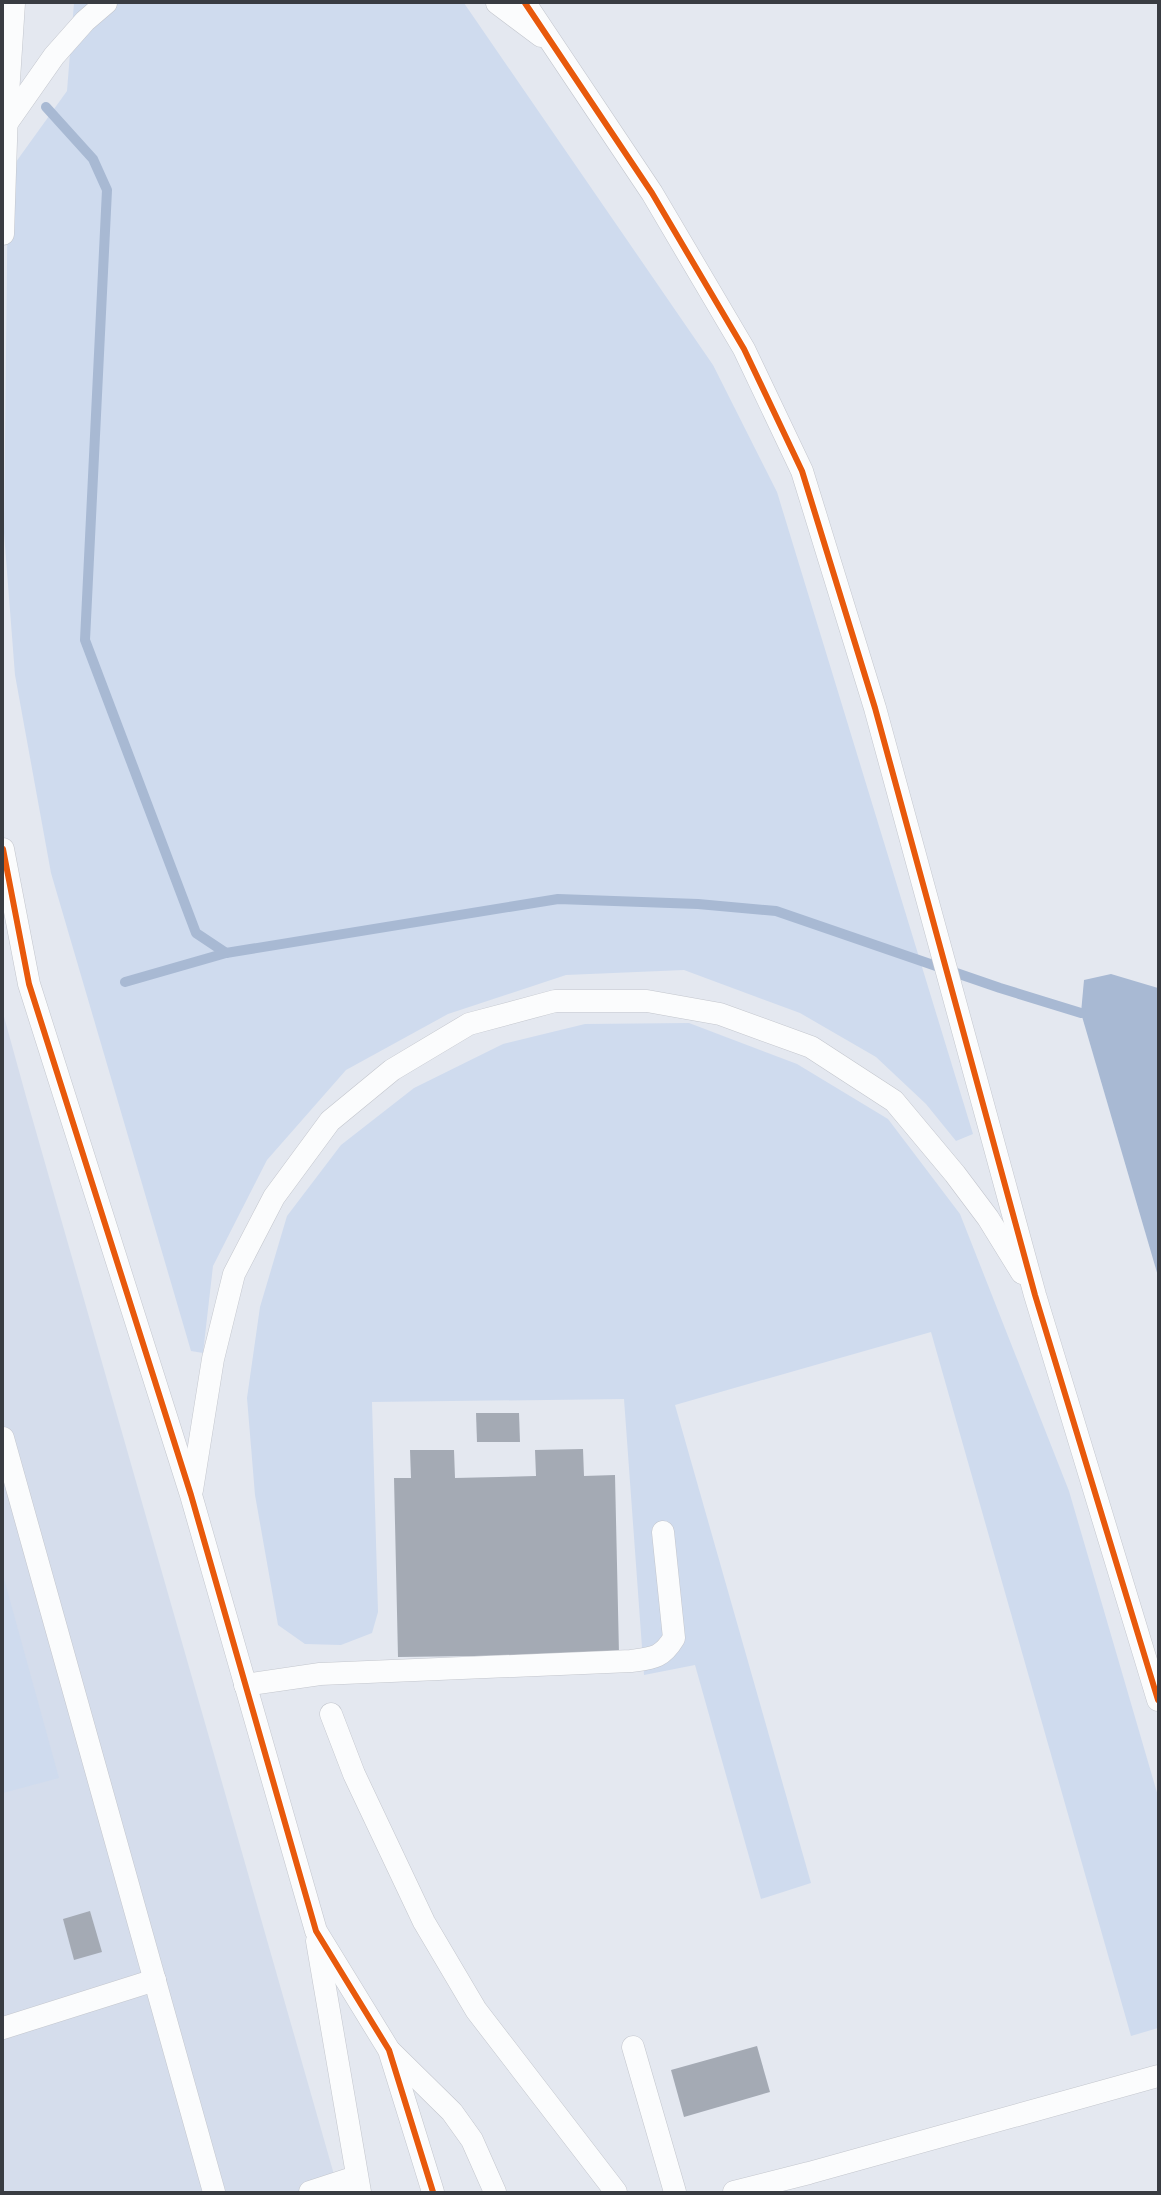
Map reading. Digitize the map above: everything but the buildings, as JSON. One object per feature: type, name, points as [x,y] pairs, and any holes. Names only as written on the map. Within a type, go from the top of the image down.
[{"type":"street","points":[[3,234],[7,123],[14,3]]},
{"type":"street","points":[[7,123],[54,56],[106,3]]},
{"type":"street","points":[[497,3],[553,45]]},
{"type":"street","points":[[525,3],[652,193],[744,349],[802,471],[875,708],[913,853],[1035,1295],[1158,1700]]},
{"type":"street","points":[[3,857],[29,984],[191,1495],[316,1931],[358,2185],[310,2192]]},
{"type":"street","points":[[191,1495],[213,1359],[234,1274],[274,1197],[311,1146],[330,1121],[392,1070],[470,1024],[555,1001],[654,1002],[720,1014],[812,1046],[894,1101],[955,1174],[988,1218],[1035,1295]]},
{"type":"street","points":[[3,1438],[214,2192]]},
{"type":"street","points":[[245,1685],[320,1674],[631,1661],[654,1658],[666,1651],[674,1638],[663,1532]]},
{"type":"street","points":[[331,1714],[354,1774],[424,1922],[476,2010],[616,2192]]},
{"type":"street","points":[[316,1931],[389,2050],[452,2112],[472,2140],[495,2192]]},
{"type":"street","points":[[3,2028],[155,1980]]},
{"type":"street","points":[[633,2047],[675,2192]]},
{"type":"street","points":[[389,2050],[433,2192]]},
{"type":"street","points":[[734,2192],[809,2173],[1158,2076]]},
{"type":"shaded area","points":[[74,3],[464,3],[713,365],[777,492],[973,1134],[956,1141],[926,1104],[876,1057],[800,1013],[684,970],[566,975],[448,1014],[346,1070],[267,1160],[213,1266],[203,1353],[191,1351],[51,873],[15,675],[4,533],[8,173],[67,91]]},
{"type":"shaded area","points":[[1111,974],[1158,988],[1158,1276],[1081,1013],[1084,980]]},
{"type":"shaded area","points":[[3,1013],[27,1100],[339,2192],[3,2192]]},
{"type":"shaded area","points":[[689,1023],[797,1064],[888,1119],[960,1214],[1069,1491],[1158,1796],[1158,2028],[1131,2036],[931,1332],[675,1405],[811,1883],[761,1899],[695,1665],[644,1675],[624,1399],[372,1402],[378,1612],[372,1633],[341,1645],[305,1644],[278,1625],[255,1495],[247,1398],[260,1307],[287,1216],[341,1145],[414,1088],[503,1044],[585,1024]]},
{"type":"shaded area","points":[[3,1575],[59,1778],[3,1793]]},
{"type":"waterway","points":[[46,107],[93,159],[107,190],[85,640],[196,933],[226,953]]},
{"type":"waterway","points":[[125,982],[226,953],[558,899],[698,904],[776,911],[1000,988],[1081,1013]]},
{"type":"cycle path","points":[[525,3],[652,193],[744,349],[802,471],[875,708],[1035,1295],[1158,1700]]},
{"type":"cycle path","points":[[3,849],[29,984],[191,1495],[316,1931],[389,2050],[433,2192]]}]
